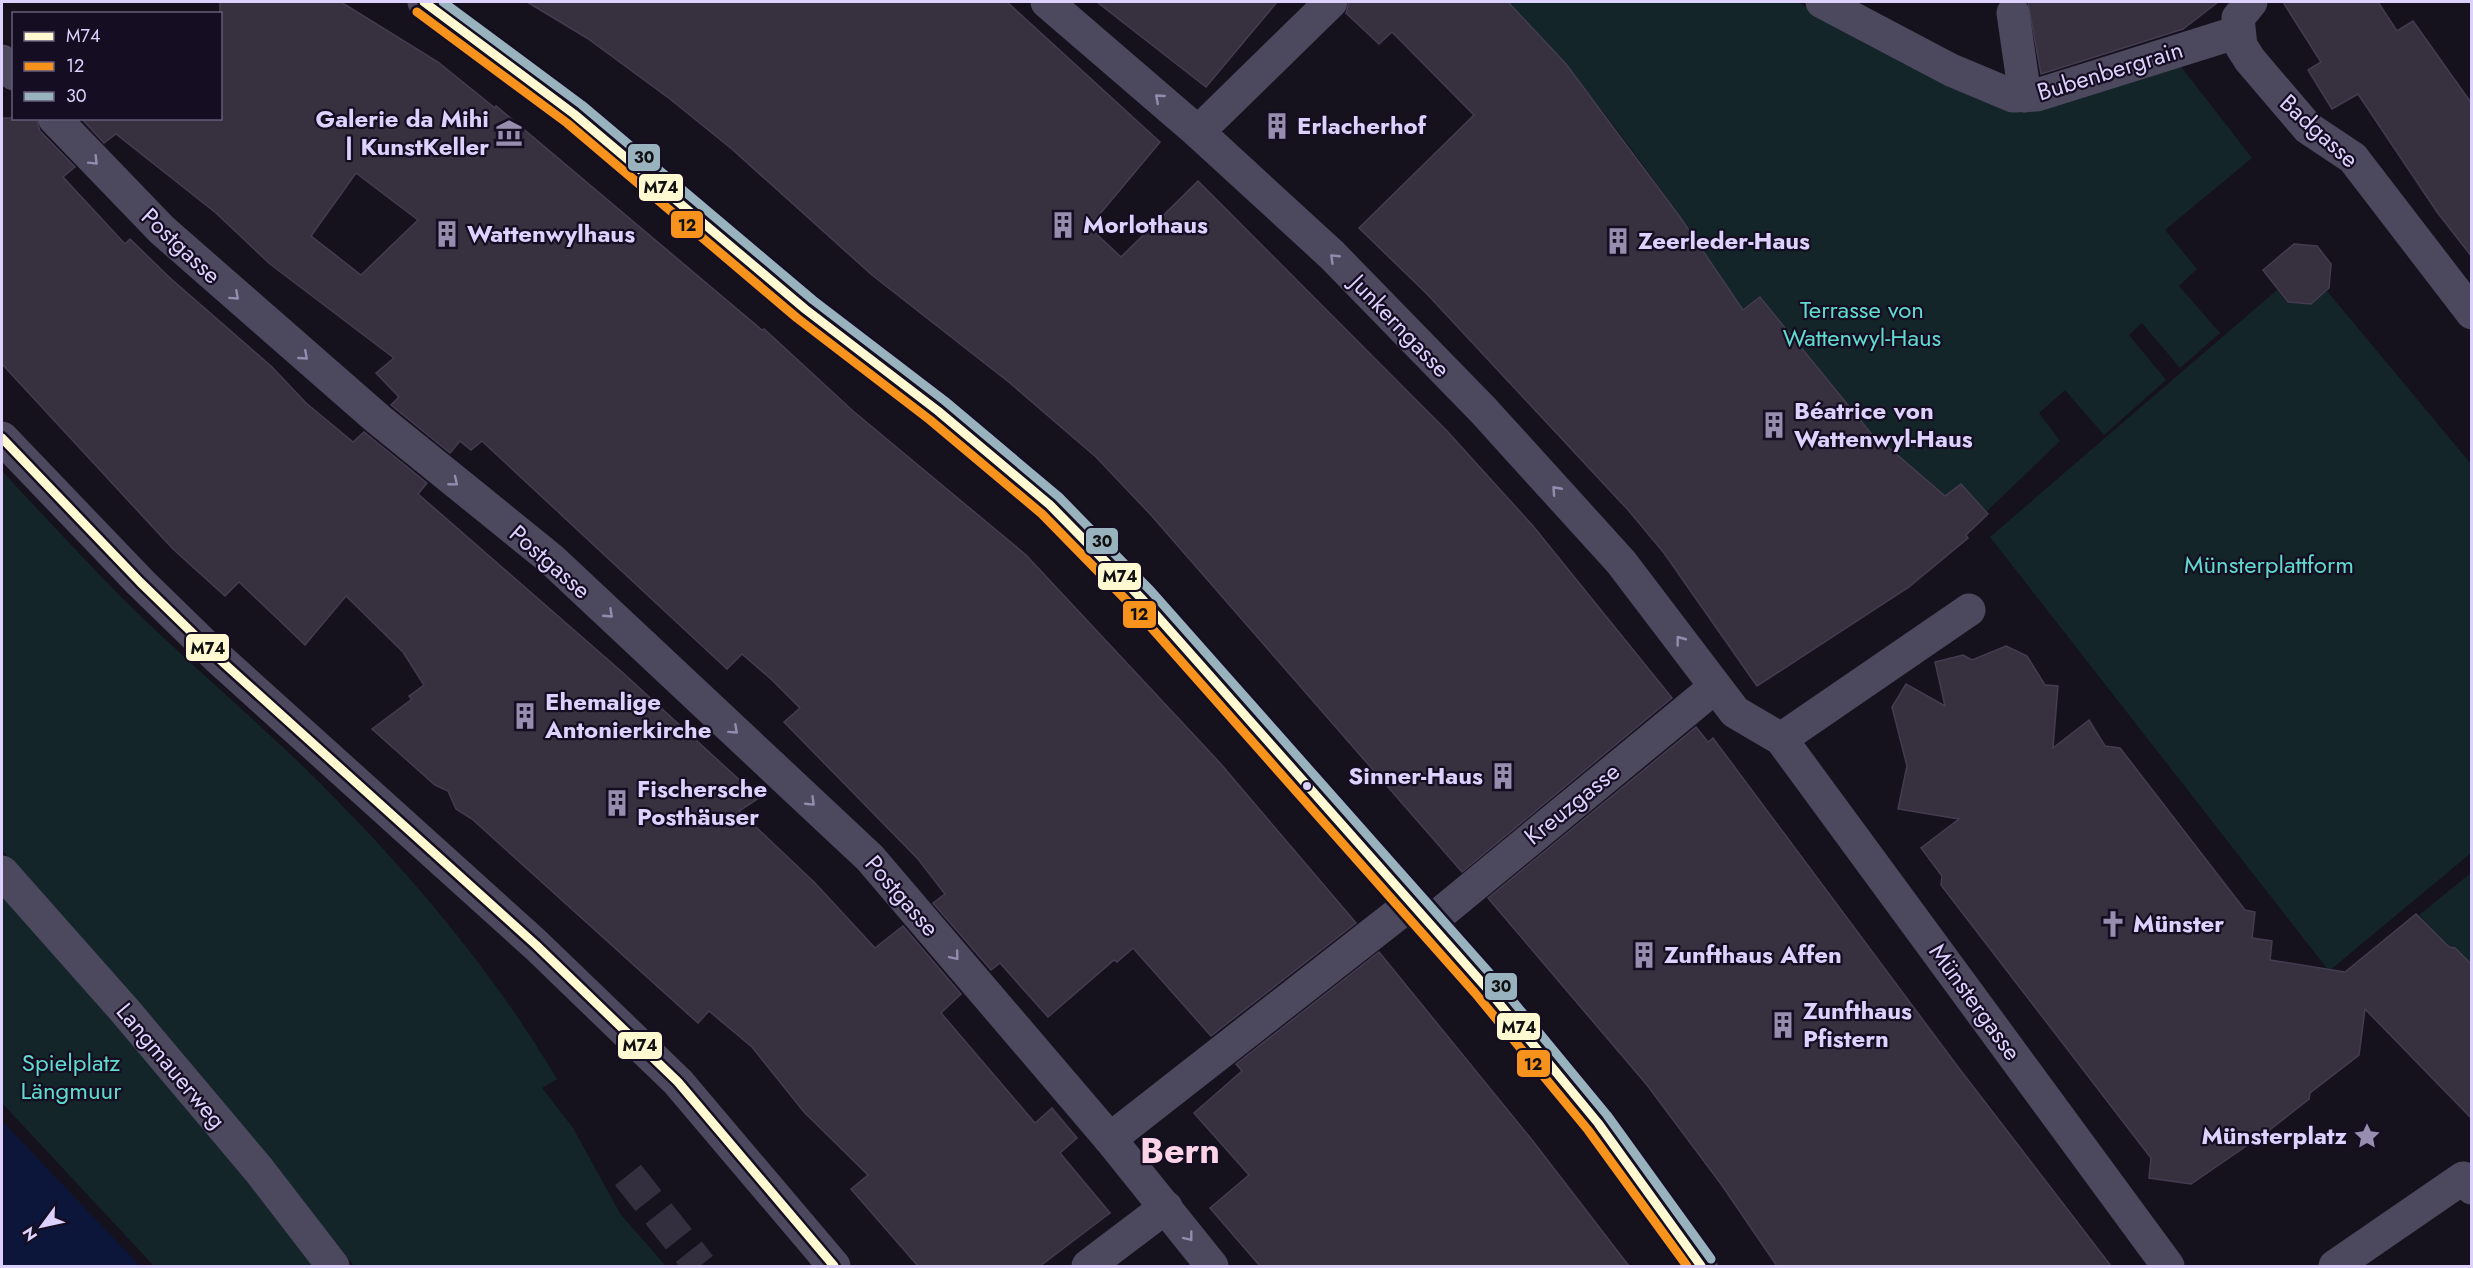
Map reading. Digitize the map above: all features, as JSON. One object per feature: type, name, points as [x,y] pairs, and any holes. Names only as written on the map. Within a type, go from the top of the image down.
[{"type":"street","points":[[424,2],[574,114],[805,309],[938,411],[1050,505],[1142,599],[1421,912],[1598,1123],[1701,1266]]},
{"type":"street","name":"Junkerngasse","points":[[1047,2],[1198,132],[1332,255],[1483,410],[1621,562],[1715,687]]},
{"type":"street","points":[[1198,132],[1331,2]]},
{"type":"street","name":"Bubenbergrain","points":[[1821,2],[1951,70],[2013,96],[2037,95],[2238,32]]},
{"type":"street","points":[[2238,32],[2238,18],[2251,2]]},
{"type":"street","points":[[2013,13],[2025,96]]},
{"type":"street","name":"Badgasse","points":[[2238,32],[2241,46],[2250,60],[2291,111],[2308,128],[2353,158],[2472,313]]},
{"type":"street","name":"Postgasse","points":[[56,120],[162,230],[378,419],[551,559],[886,874],[1110,1139],[1212,1266]]},
{"type":"street","points":[[2,438],[140,582],[217,657],[442,858],[664,1068],[834,1266]]},
{"type":"street","points":[[1780,739],[1970,610]]},
{"type":"street","name":"Kreuzgasse","points":[[1110,1139],[1250,1032],[1421,912],[1715,687]]},
{"type":"street","name":"Münstergasse","points":[[1715,687],[1735,712],[1780,739],[2168,1266]]},
{"type":"street","name":"Langmauerweg","points":[[2,872],[126,1012],[259,1170],[333,1266]]},
{"type":"street","points":[[2335,1266],[2463,1178],[2472,1188]]},
{"type":"street","points":[[1088,1266],[1166,1207]]},
{"type":"green space","name":"Terrasse von Wattenwyl-Haus","points":[[1508,2],[1798,2],[1853,32],[1966,84],[2021,113],[2175,59],[2252,158],[2165,230],[2197,269],[2179,286],[2220,333],[2180,368],[2142,323],[2129,335],[2166,380],[2104,435],[2065,390],[2039,413],[2060,441],[1986,512],[1961,484],[1939,501],[1906,463],[1882,448],[1891,439],[1887,434],[1878,442],[1761,297],[1743,309],[1632,149],[1572,73]]},
{"type":"green space","name":"Münsterplattform","points":[[2277,290],[2287,303],[2311,304],[2327,291],[2471,464],[2471,853],[2329,971],[1990,537]]},
{"type":"green space","points":[[2,471],[123,599],[316,779],[383,849],[446,922],[504,998],[557,1079],[542,1088],[573,1128],[621,1215],[666,1266],[354,1266],[181,1055],[2,850]]},
{"type":"green space","points":[[2471,873],[2471,964],[2456,948],[2450,948],[2419,915]]},
{"type":"green space","name":"Spielplatz Längmuur","points":[[2,894],[201,1125],[316,1266],[154,1266],[2,1103]]},
{"type":"water","points":[[2,1121],[140,1266],[2,1266]]},
{"type":"building","points":[[220,2],[341,2],[438,62],[495,108],[496,106],[762,330],[764,329],[853,411],[1026,555],[1220,763],[1356,923],[1211,1036],[1133,948],[1117,962],[1114,960],[1048,1017],[1000,963],[991,970],[933,903],[945,894],[918,859],[784,722],[800,708],[771,679],[742,654],[727,669],[482,441],[471,450],[460,441],[450,453],[391,405],[399,397],[376,373],[394,358],[270,264],[216,213],[116,134],[104,143],[83,120],[222,120],[222,12],[220,12]],"holes":[[[356,173],[418,220],[361,275],[311,236]]]},
{"type":"building","points":[[527,2],[1007,2],[1160,142],[1089,227],[1121,257],[1198,181],[1447,431],[1533,526],[1672,698],[1462,872],[1151,515],[1096,457],[1010,383],[872,275],[733,150],[670,99],[587,38]]},
{"type":"building","points":[[1097,2],[1277,2],[1206,87]]},
{"type":"building","points":[[1349,2],[1508,2],[1566,64],[1680,217],[1743,310],[1760,297],[1878,442],[1880,440],[1945,496],[1961,484],[1988,514],[1966,535],[1968,538],[1909,587],[1757,686],[1664,553],[1629,511],[1427,294],[1359,228],[1474,115],[1392,32],[1379,44],[1346,13]]},
{"type":"building","points":[[2028,2],[2218,2],[2183,29],[2041,74]]},
{"type":"building","points":[[2283,2],[2378,2],[2397,31],[2413,21],[2472,104],[2472,257],[2437,212],[2358,94],[2332,109],[2308,70],[2321,62]]},
{"type":"building","points":[[2,118],[37,120],[40,131],[75,167],[63,177],[125,244],[130,239],[170,278],[272,367],[306,403],[353,442],[364,432],[427,483],[418,494],[622,672],[759,798],[739,811],[815,883],[875,948],[903,926],[961,994],[941,1013],[1035,1123],[1052,1108],[1077,1138],[1060,1153],[1110,1213],[1040,1266],[918,1266],[851,1189],[868,1175],[804,1112],[752,1047],[709,1011],[698,1023],[472,819],[456,809],[448,791],[435,785],[372,729],[412,699],[409,696],[424,685],[403,652],[346,596],[305,645],[239,582],[225,596],[173,549],[2,364]]},
{"type":"building","points":[[2294,244],[2317,246],[2331,264],[2329,288],[2311,304],[2288,302],[2263,270]]},
{"type":"building","name":"Münster","points":[[2006,646],[2027,656],[2045,685],[2058,686],[2053,748],[2089,720],[2105,746],[2120,748],[2245,910],[2255,912],[2252,938],[2272,941],[2270,960],[2345,972],[2416,914],[2449,947],[2455,948],[2472,965],[2472,1119],[2365,1009],[2359,1055],[2310,1093],[2309,1099],[2271,1129],[2191,1184],[2149,1178],[2151,1158],[1941,885],[1942,876],[1921,848],[1959,819],[1898,809],[1907,766],[1892,707],[1906,684],[1945,706],[1935,662],[1963,655],[1972,660]]},
{"type":"building","points":[[1696,727],[1708,742],[1713,738],[1958,1067],[2111,1266],[1777,1266],[1721,1184],[1647,1085],[1488,898]]},
{"type":"building","points":[[1379,952],[1532,1140],[1629,1266],[1260,1266],[1210,1208],[1249,1175],[1194,1113],[1242,1071],[1236,1064]]},
{"type":"tunnel","points":[[628,1175],[700,1266]]},
{"type":"transit line","name":"M74","points":[[424,2],[574,114],[805,309],[938,411],[1050,505],[1142,599],[1484,985],[1598,1123],[1701,1266]]},
{"type":"transit line","name":"30","points":[[443,2],[582,105],[813,300],[945,401],[1059,497],[1151,591],[1493,977],[1607,1115],[1711,1259]]},
{"type":"transit line","name":"12","points":[[417,12],[567,123],[797,318],[930,420],[1042,514],[1133,607],[1475,993],[1588,1130],[1687,1266]]},
{"type":"transit line","name":"M74","points":[[2,438],[140,582],[217,657],[536,945],[678,1082],[834,1266]]},
{"type":"place","name":"Erlacherhof","points":[[1277,126]]},
{"type":"place","name":"Galerie da Mihi | KunstKeller","points":[[509,133]]},
{"type":"place","name":"Morlothaus","points":[[1063,225]]},
{"type":"place","name":"Wattenwylhaus","points":[[447,234]]},
{"type":"place","name":"Zeerleder-Haus","points":[[1618,241]]},
{"type":"place","name":"Béatrice von Wattenwyl-Haus","points":[[1774,425]]},
{"type":"place","name":"Ehemalige Antonierkirche","points":[[525,716]]},
{"type":"place","name":"Sinner-Haus","points":[[1503,776]]},
{"type":"place","name":"Fischersche Posthäuser","points":[[617,803]]},
{"type":"place","name":"Münster","points":[[2113,924]]},
{"type":"place","name":"Zunfthaus Affen","points":[[1644,955]]},
{"type":"place","name":"Zunfthaus Pfistern","points":[[1783,1025]]},
{"type":"place","name":"Münsterplatz","points":[[2367,1136]]},
{"type":"district","name":"Bern","points":[[1180,1150]]}]
